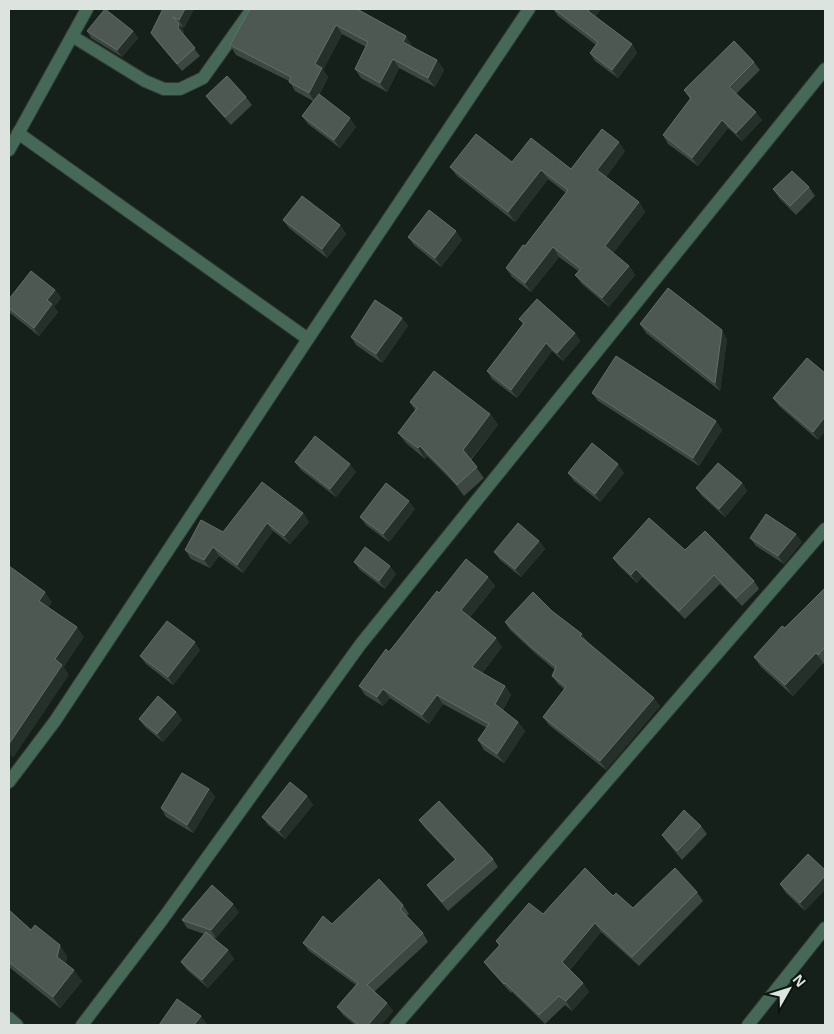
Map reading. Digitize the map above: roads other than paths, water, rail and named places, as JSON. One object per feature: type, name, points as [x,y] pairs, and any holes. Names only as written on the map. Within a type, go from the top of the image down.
[{"type":"street","points":[[9,150],[87,9]]},
{"type":"street","points":[[72,36],[145,81],[164,88],[180,89],[203,78],[252,9]]},
{"type":"street","points":[[9,782],[55,721],[529,9]]},
{"type":"street","points":[[82,1025],[162,920],[360,645],[825,69]]},
{"type":"street","points":[[18,133],[308,339]]},
{"type":"street","points":[[396,1025],[820,545],[825,529]]},
{"type":"street","points":[[748,1025],[825,928]]},
{"type":"street","points":[[9,1018],[17,1025]]}]
